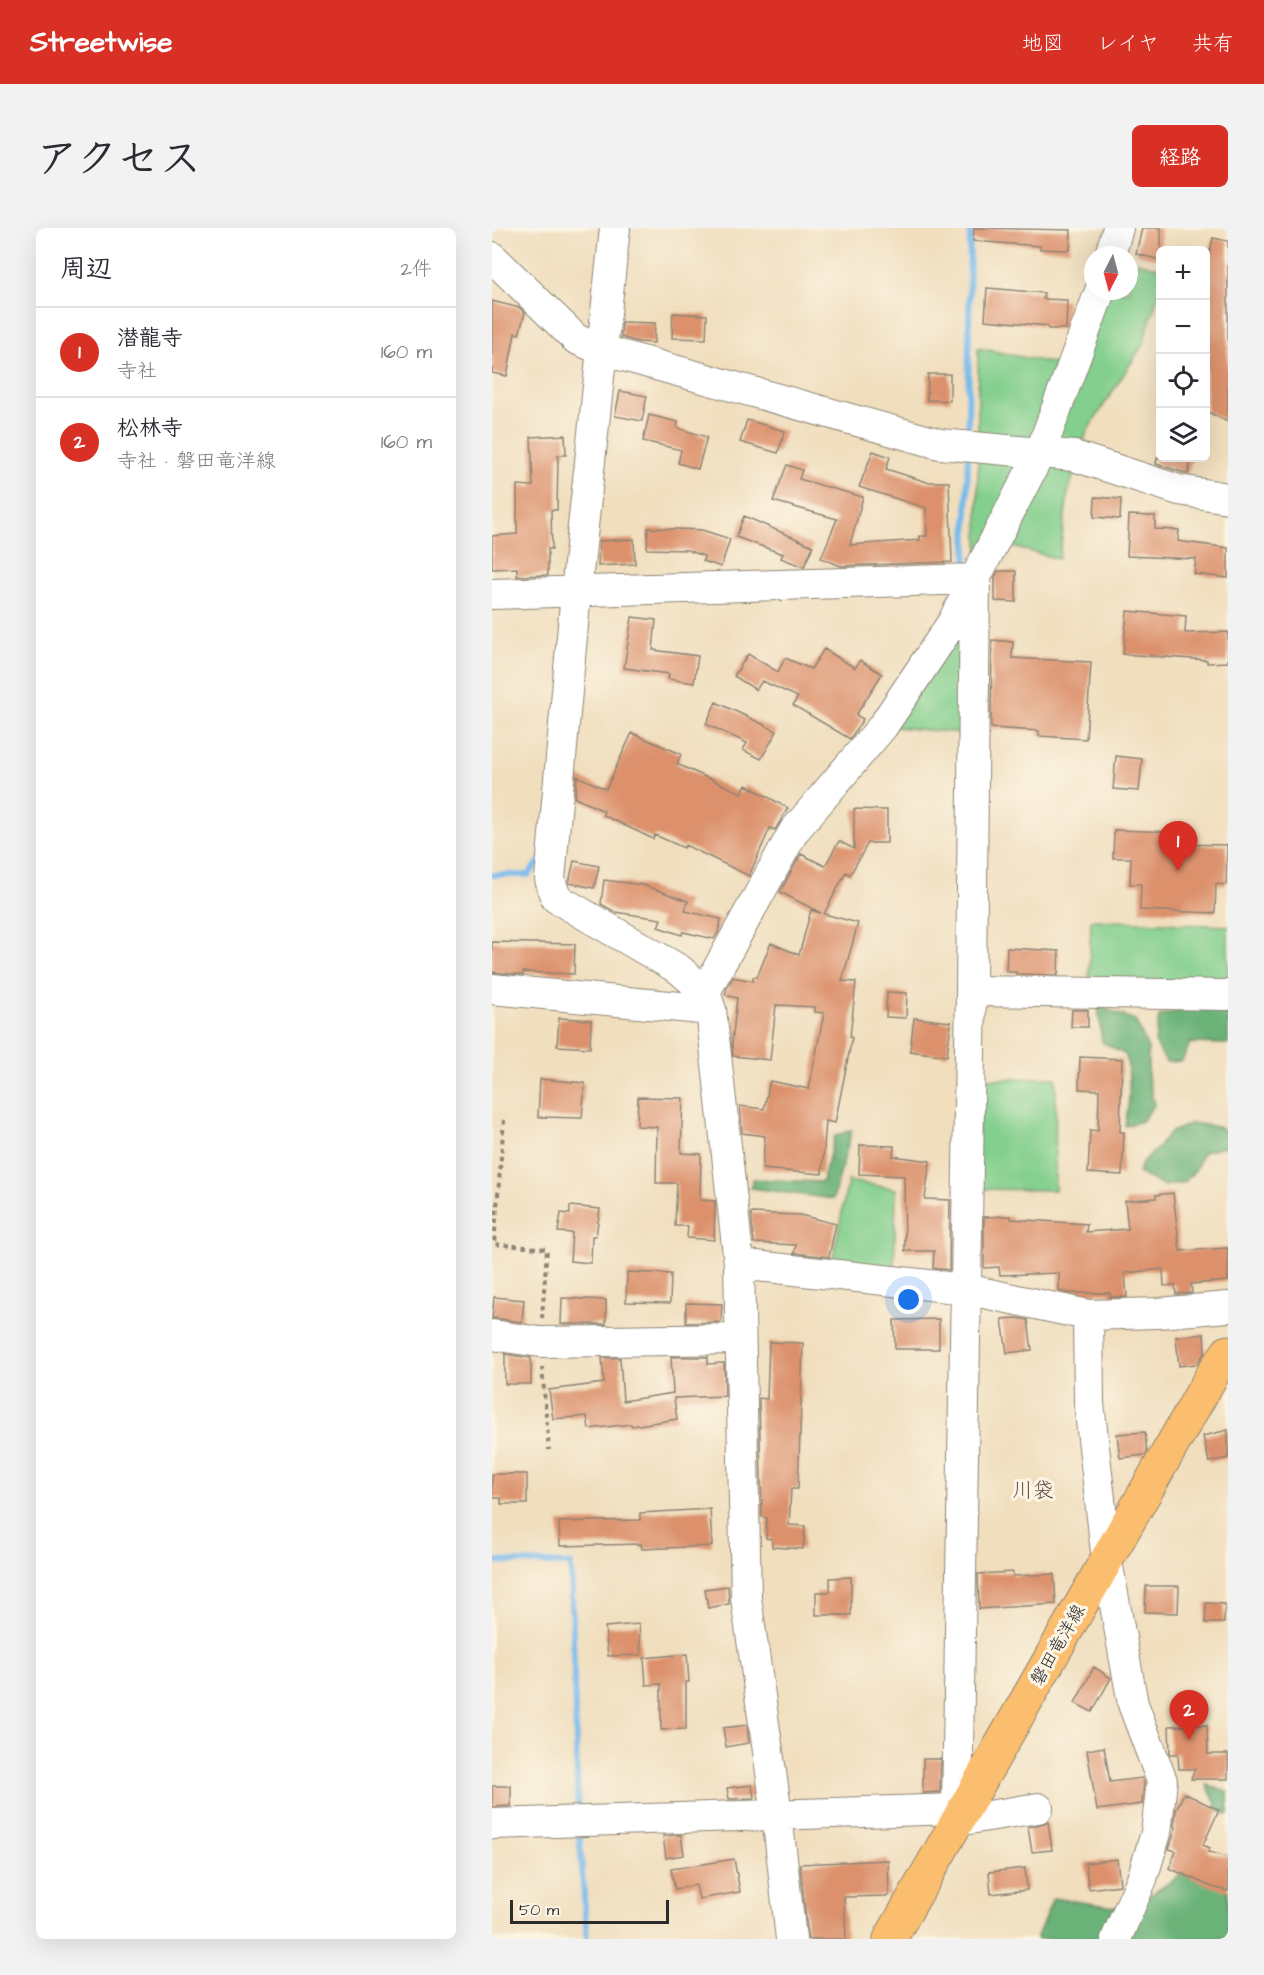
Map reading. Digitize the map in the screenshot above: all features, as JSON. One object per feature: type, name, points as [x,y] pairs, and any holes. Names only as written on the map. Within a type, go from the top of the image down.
[{"type":"main road","name":"磐田竜洋線","points":[[890,1939],[1215,1370],[1228,1352]]},
{"type":"street","points":[[615,228],[576,592],[550,879],[556,898],[680,970],[708,1001]]},
{"type":"street","points":[[1113,246],[1118,228]]},
{"type":"street","points":[[492,257],[576,339],[602,350],[940,444],[1074,456],[1179,490],[1228,498]]},
{"type":"street","points":[[791,1939],[777,1814],[746,1598],[739,1264],[708,1001],[794,831],[883,726],[951,623],[1040,453],[1097,300]]},
{"type":"street","points":[[492,594],[975,579]]},
{"type":"street","points":[[959,1815],[975,579]]},
{"type":"street","points":[[492,989],[708,1001]]},
{"type":"street","points":[[971,991],[1228,995]]},
{"type":"street","points":[[739,1264],[965,1289],[1088,1315],[1158,1313],[1228,1307]]},
{"type":"street","points":[[1088,1315],[1089,1403],[1107,1561],[1133,1704],[1162,1781],[1156,1833],[1142,1879],[1116,1939]]},
{"type":"street","points":[[492,1335],[540,1342],[739,1339]]},
{"type":"street","points":[[492,1824],[777,1814],[959,1815],[1038,1808]]},
{"type":"path","points":[[504,1120],[494,1244],[547,1249],[540,1342],[549,1450]]},
{"type":"green space","points":[[1138,262],[1156,267],[1156,302],[1142,346],[1087,431],[1068,493],[1059,559],[994,542],[978,572],[978,348],[1065,366],[1092,300],[1138,300]]},
{"type":"green space","points":[[974,595],[973,734],[883,726]]},
{"type":"green space","points":[[1091,920],[1228,926],[1228,987],[1089,982]]},
{"type":"green space","points":[[1098,1006],[1135,1020],[1148,1048],[1148,1077],[1154,1105],[1142,1121],[1125,1126],[1129,1090],[1126,1055],[1102,1042]]},
{"type":"green space","points":[[1228,1008],[1228,1044],[1190,1043],[1182,1061],[1166,1062],[1155,1042],[1159,1016],[1182,1010]]},
{"type":"green space","points":[[1056,1078],[1055,1190],[972,1189],[982,1079]]},
{"type":"green space","points":[[1192,1123],[1218,1127],[1228,1133],[1228,1146],[1203,1152],[1196,1169],[1185,1182],[1163,1186],[1138,1173],[1143,1161],[1158,1148],[1169,1133]]},
{"type":"green space","points":[[852,1130],[833,1199],[750,1188],[753,1179],[822,1182],[835,1136]]},
{"type":"green space","points":[[848,1181],[896,1189],[894,1270],[832,1263]]},
{"type":"green space","points":[[1207,1785],[1228,1792],[1228,1815],[1219,1810]]},
{"type":"green space","points":[[1182,1874],[1228,1889],[1228,1939],[1036,1939],[1053,1898],[1129,1909]]},
{"type":"building","points":[[974,228],[1071,230],[1070,250],[973,241]]},
{"type":"building","points":[[1142,228],[1161,228],[1161,246],[1156,246],[1156,259],[1138,254]]},
{"type":"building","points":[[1213,238],[1228,241],[1228,422],[1210,413],[1210,251]]},
{"type":"building","points":[[987,288],[1044,293],[1043,299],[1067,300],[1066,329],[1048,329],[1048,326],[985,320]]},
{"type":"building","points":[[492,301],[520,308],[525,313],[519,334],[515,333],[507,376],[492,373]]},
{"type":"building","points":[[673,313],[707,315],[706,339],[672,338]]},
{"type":"building","points":[[622,322],[655,323],[654,343],[638,342],[621,337]]},
{"type":"building","points":[[928,374],[950,374],[950,401],[927,400]]},
{"type":"building","points":[[620,391],[647,396],[642,421],[615,416]]},
{"type":"building","points":[[649,415],[678,422],[677,428],[707,437],[698,469],[678,463],[681,450],[643,441]]},
{"type":"building","points":[[747,420],[785,431],[778,453],[740,442]]},
{"type":"building","points":[[565,435],[566,455],[558,455],[557,510],[551,510],[552,549],[548,549],[548,575],[517,576],[517,568],[492,569],[492,536],[517,534],[517,485],[533,486],[531,437]]},
{"type":"building","points":[[873,451],[890,457],[886,469],[927,482],[949,482],[952,562],[841,566],[821,558],[837,519],[773,501],[787,465],[802,470],[799,479],[863,497],[850,545],[920,540],[920,536],[927,536],[926,508],[859,487]]},
{"type":"building","points":[[1156,462],[1191,462],[1188,474],[1156,464]]},
{"type":"building","points":[[1095,497],[1121,499],[1120,519],[1094,517]]},
{"type":"building","points":[[1129,515],[1155,516],[1155,529],[1179,530],[1178,541],[1228,548],[1228,578],[1194,574],[1196,559],[1127,556]]},
{"type":"building","points":[[744,516],[813,546],[804,567],[781,558],[783,554],[736,537]]},
{"type":"building","points":[[648,528],[702,530],[730,539],[721,567],[703,561],[704,556],[687,550],[647,549]]},
{"type":"building","points":[[634,539],[635,564],[598,566],[599,541]]},
{"type":"building","points":[[998,571],[1016,571],[1016,602],[995,601],[995,577]]},
{"type":"building","points":[[1127,611],[1186,616],[1185,633],[1228,632],[1228,662],[1207,663],[1207,660],[1123,654]]},
{"type":"building","points":[[632,617],[656,620],[653,650],[698,656],[694,683],[668,679],[669,674],[624,668]]},
{"type":"building","points":[[992,640],[1013,642],[1012,658],[1091,662],[1086,739],[1039,736],[1039,731],[991,728]]},
{"type":"building","points":[[824,649],[855,668],[860,660],[882,674],[856,715],[863,719],[850,739],[793,705],[798,697],[762,681],[756,690],[734,676],[748,654],[778,672],[785,658],[811,669]]},
{"type":"building","points":[[716,702],[777,731],[761,759],[743,750],[747,743],[706,724]]},
{"type":"building","points":[[632,733],[681,754],[677,764],[741,793],[746,785],[788,808],[775,830],[770,828],[749,876],[685,845],[684,848],[655,835],[653,839],[603,815],[604,811],[575,798],[577,776],[606,789]]},
{"type":"building","points":[[1116,756],[1142,759],[1139,791],[1113,789]]},
{"type":"building","points":[[854,809],[887,810],[887,843],[868,843],[850,875],[846,872],[824,914],[858,923],[842,981],[856,982],[850,1037],[852,1038],[835,1123],[826,1121],[822,1174],[762,1169],[765,1136],[742,1133],[740,1106],[764,1109],[770,1081],[809,1089],[824,1013],[815,1012],[815,1007],[776,1005],[770,1060],[733,1056],[732,1043],[737,998],[725,995],[733,977],[753,981],[753,977],[757,977],[771,943],[799,955],[811,910],[821,913],[780,892],[801,854],[825,866],[839,841],[854,849]]},
{"type":"building","points":[[1114,830],[1178,832],[1178,844],[1227,845],[1226,885],[1216,884],[1215,913],[1140,910],[1141,884],[1130,884],[1131,858],[1113,858]]},
{"type":"building","points":[[574,861],[599,866],[594,888],[569,883]]},
{"type":"building","points":[[604,880],[643,885],[688,901],[685,911],[721,919],[718,932],[714,939],[683,932],[682,935],[658,927],[661,919],[615,912],[601,904]]},
{"type":"building","points":[[492,942],[575,944],[574,974],[523,972],[523,975],[492,972]]},
{"type":"building","points":[[1007,948],[1059,951],[1058,975],[1006,972]]},
{"type":"building","points":[[887,992],[907,993],[906,1018],[886,1017]]},
{"type":"building","points":[[1072,1010],[1088,1010],[1088,1027],[1071,1027]]},
{"type":"building","points":[[559,1018],[591,1020],[590,1048],[557,1046]]},
{"type":"building","points":[[914,1018],[951,1022],[947,1056],[910,1051]]},
{"type":"building","points":[[1080,1057],[1122,1059],[1120,1132],[1124,1132],[1122,1175],[1088,1173],[1090,1130],[1098,1131],[1099,1090],[1079,1089]]},
{"type":"building","points":[[540,1079],[585,1083],[582,1118],[538,1117]]},
{"type":"building","points":[[638,1097],[683,1098],[681,1153],[701,1154],[700,1200],[715,1201],[714,1240],[687,1238],[688,1226],[675,1226],[677,1183],[656,1183],[657,1127],[637,1126]]},
{"type":"building","points":[[860,1145],[894,1146],[893,1156],[930,1161],[925,1199],[950,1200],[949,1270],[933,1268],[934,1251],[905,1251],[904,1176],[859,1174]]},
{"type":"building","points":[[1173,1193],[1180,1251],[1228,1248],[1228,1281],[1191,1284],[1192,1293],[1176,1294],[1175,1285],[1164,1286],[1163,1269],[1125,1273],[1127,1297],[1110,1297],[1110,1293],[1059,1291],[1059,1273],[1000,1275],[999,1267],[984,1268],[984,1217],[1011,1216],[1011,1219],[1087,1224],[1086,1232],[1128,1229],[1125,1201],[1156,1198],[1156,1195]]},
{"type":"building","points":[[570,1206],[600,1209],[596,1236],[592,1236],[591,1263],[570,1261],[572,1233],[558,1232],[561,1213],[570,1214]]},
{"type":"building","points":[[751,1213],[800,1215],[836,1224],[829,1257],[794,1253],[796,1245],[754,1243]]},
{"type":"building","points":[[627,1272],[671,1274],[670,1303],[626,1302]]},
{"type":"building","points":[[494,1297],[524,1300],[522,1322],[492,1318]]},
{"type":"building","points":[[562,1298],[606,1300],[606,1324],[561,1324]]},
{"type":"building","points":[[686,1303],[722,1304],[721,1322],[686,1323]]},
{"type":"building","points":[[939,1319],[939,1349],[895,1349],[894,1320]]},
{"type":"building","points":[[1002,1319],[1028,1320],[1032,1350],[1007,1353]]},
{"type":"building","points":[[1204,1334],[1205,1352],[1197,1364],[1179,1366],[1176,1337]]},
{"type":"building","points":[[769,1342],[803,1343],[798,1489],[791,1489],[789,1525],[805,1526],[803,1549],[772,1547],[772,1539],[766,1538],[767,1518],[762,1517],[759,1398],[767,1399]]},
{"type":"building","points":[[505,1354],[531,1358],[531,1384],[505,1384]]},
{"type":"building","points":[[671,1357],[708,1357],[708,1364],[724,1363],[725,1396],[674,1398],[677,1419],[632,1426],[631,1424],[589,1429],[587,1416],[553,1419],[549,1390],[604,1383],[602,1358],[620,1358],[623,1401],[673,1393]]},
{"type":"building","points":[[1228,1430],[1228,1458],[1209,1462],[1203,1436]]},
{"type":"building","points":[[1145,1432],[1147,1452],[1145,1455],[1120,1458],[1117,1434]]},
{"type":"building","points":[[492,1474],[527,1474],[527,1504],[501,1504],[501,1498],[492,1498]]},
{"type":"building","points":[[710,1509],[712,1546],[642,1549],[641,1544],[560,1546],[559,1522],[640,1520],[640,1513]]},
{"type":"building","points":[[1013,1572],[1013,1576],[1054,1574],[1056,1604],[979,1609],[978,1574]]},
{"type":"building","points":[[851,1577],[851,1615],[816,1615],[816,1592],[830,1592],[830,1578]]},
{"type":"building","points":[[728,1586],[729,1604],[708,1608],[705,1589]]},
{"type":"building","points":[[1146,1586],[1179,1586],[1178,1613],[1145,1612]]},
{"type":"building","points":[[1206,1603],[1225,1604],[1224,1623],[1205,1623]]},
{"type":"building","points":[[639,1624],[641,1655],[608,1656],[605,1627]]},
{"type":"building","points":[[687,1654],[689,1682],[686,1682],[686,1729],[661,1730],[661,1684],[646,1685],[644,1658]]},
{"type":"building","points":[[1094,1667],[1111,1678],[1092,1712],[1075,1703]]},
{"type":"building","points":[[747,1725],[749,1743],[726,1747],[723,1728]]},
{"type":"building","points":[[1207,1725],[1208,1754],[1228,1754],[1228,1779],[1191,1779],[1195,1769],[1179,1769],[1178,1754],[1170,1754],[1169,1726]]},
{"type":"building","points":[[1104,1747],[1110,1782],[1142,1778],[1144,1783],[1142,1804],[1097,1810],[1087,1750]]},
{"type":"building","points":[[923,1759],[941,1759],[940,1792],[923,1793]]},
{"type":"building","points":[[752,1785],[754,1798],[729,1799],[727,1788]]},
{"type":"building","points":[[492,1786],[511,1786],[511,1806],[492,1807]]},
{"type":"building","points":[[1184,1793],[1219,1810],[1203,1845],[1210,1848],[1208,1852],[1228,1857],[1228,1891],[1212,1887],[1169,1868],[1176,1851],[1169,1849],[1176,1827],[1174,1826],[1176,1810]]},
{"type":"building","points":[[1048,1822],[1052,1850],[1032,1852],[1028,1827]]},
{"type":"building","points":[[681,1835],[684,1855],[666,1858],[663,1836]]},
{"type":"building","points":[[734,1859],[740,1892],[699,1899],[696,1885],[675,1889],[671,1869]]},
{"type":"building","points":[[1117,1859],[1120,1885],[1089,1889],[1085,1863]]},
{"type":"building","points":[[888,1860],[889,1896],[844,1897],[846,1939],[808,1939],[800,1864]]},
{"type":"building","points":[[1025,1868],[1027,1890],[991,1894],[989,1872]]},
{"type":"waterway","points":[[968,437],[970,228]]},
{"type":"waterway","points":[[966,569],[968,454]]},
{"type":"waterway","points":[[492,875],[528,875],[539,862]]},
{"type":"waterway","points":[[492,1561],[571,1564],[578,1813]]},
{"type":"waterway","points":[[579,1829],[587,1939]]},
{"type":"place","name":"潜龍寺","points":[[1178,871]]},
{"type":"place","name":"松林寺","points":[[1189,1740]]},
{"type":"district","name":"川袋","points":[[1033,1490]]}]
